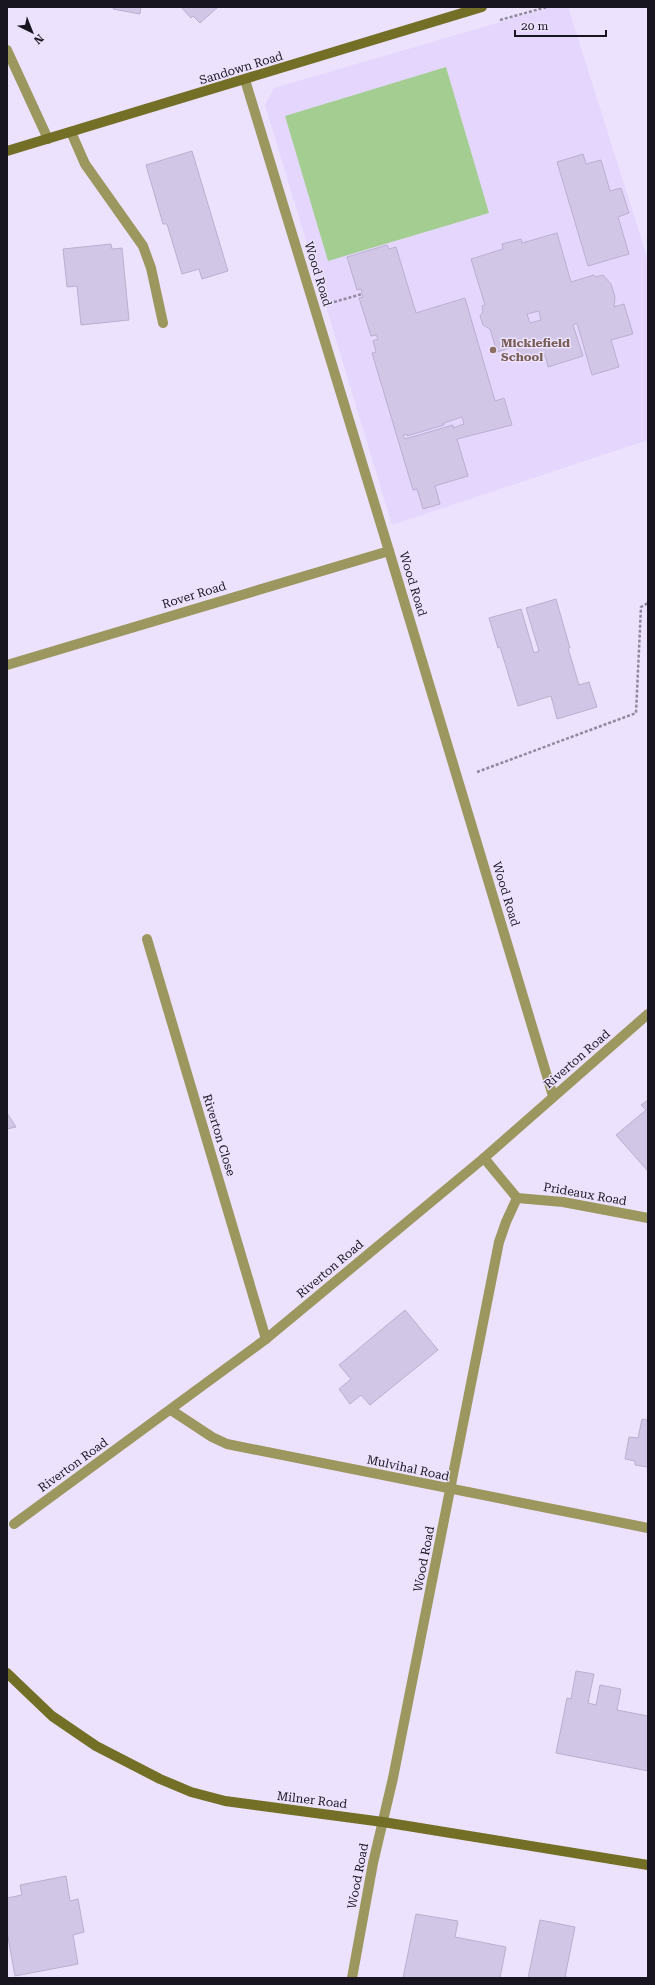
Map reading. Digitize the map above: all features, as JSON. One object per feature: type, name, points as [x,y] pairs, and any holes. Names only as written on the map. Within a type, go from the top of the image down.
[{"type":"main road","name":"Sandown Road","points":[[7,151],[482,7]]},
{"type":"main road","name":"Milner Road","points":[[7,1673],[52,1716],[96,1746],[154,1776],[191,1792],[225,1801],[383,1822],[648,1865]]},
{"type":"street","points":[[7,50],[48,139]]},
{"type":"street","name":"Wood Road","points":[[245,80],[554,1096]]},
{"type":"street","points":[[71,132],[85,164],[143,246],[151,268],[163,323]]},
{"type":"street","name":"Rover Road","points":[[7,665],[389,550]]},
{"type":"street","name":"Riverton Close","points":[[147,939],[266,1339]]},
{"type":"street","name":"Riverton Road","points":[[14,1524],[266,1339],[484,1158],[648,1014]]},
{"type":"street","points":[[484,1158],[517,1198]]},
{"type":"street","name":"Wood Road","points":[[352,1978],[372,1866],[383,1822],[451,1490],[499,1242],[517,1198]]},
{"type":"street","name":"Prideaux Road","points":[[517,1198],[563,1202],[648,1218]]},
{"type":"street","name":"Mulvihal Road","points":[[171,1410],[201,1431],[227,1444],[451,1490],[648,1528]]},
{"type":"path","points":[[315,308],[362,294]]},
{"type":"path","points":[[458,779],[636,713],[641,607],[648,603]]},
{"type":"shaded area","name":"Micklefield School","points":[[552,7],[568,7],[648,260],[648,440],[392,525],[265,105],[274,88]]},
{"type":"green space","points":[[446,67],[489,213],[328,261],[285,116]]},
{"type":"building","points":[[114,7],[141,7],[140,14],[113,9]]},
{"type":"building","points":[[181,7],[218,7],[200,23],[193,16],[191,18]]},
{"type":"building","points":[[192,151],[228,271],[202,279],[199,269],[182,274],[167,224],[163,224],[146,165]]},
{"type":"building","points":[[583,154],[586,164],[601,160],[610,191],[621,188],[629,213],[618,217],[629,254],[588,266],[557,162]]},
{"type":"building","points":[[557,233],[571,282],[594,275],[595,277],[603,275],[611,284],[615,297],[614,307],[624,304],[633,334],[611,340],[619,367],[592,375],[577,323],[573,325],[583,356],[548,367],[545,355],[521,362],[516,346],[497,352],[490,329],[483,325],[480,316],[483,312],[482,306],[485,305],[471,259],[503,249],[502,244],[521,239],[522,243]],"holes":[[[539,311],[541,320],[530,323],[527,314]]]},
{"type":"building","points":[[111,244],[112,249],[122,248],[129,320],[81,325],[77,286],[67,287],[63,249]]},
{"type":"building","points":[[387,245],[389,249],[396,247],[416,313],[465,298],[495,401],[504,398],[512,425],[457,439],[468,476],[435,486],[440,504],[423,509],[417,489],[413,490],[372,353],[376,352],[373,341],[378,339],[376,335],[371,336],[359,298],[363,297],[361,289],[357,290],[347,257]],"holes":[[[462,417],[464,424],[453,428],[453,425],[405,439],[403,435],[407,434],[407,436],[444,425],[444,423]]]},
{"type":"building","points":[[556,599],[579,685],[589,682],[597,707],[557,719],[551,696],[518,706],[500,647],[498,648],[489,618],[521,609],[534,653],[539,651],[526,608]]},
{"type":"building","points":[[648,1100],[647,1170],[616,1135],[646,1110],[641,1105]]},
{"type":"building","points":[[7,1113],[16,1127],[7,1129]]},
{"type":"building","points":[[405,1310],[438,1350],[370,1405],[361,1395],[350,1404],[339,1389],[351,1379],[339,1365]]},
{"type":"building","points":[[642,1419],[648,1420],[648,1467],[635,1465],[635,1461],[625,1459],[629,1437],[638,1438]]},
{"type":"building","points":[[576,1671],[594,1674],[588,1703],[596,1705],[600,1685],[621,1689],[617,1710],[648,1716],[648,1771],[556,1753],[567,1698],[571,1699]]},
{"type":"building","points":[[66,1876],[70,1901],[78,1899],[84,1932],[73,1935],[78,1964],[15,1976],[7,1932],[7,1898],[22,1895],[20,1885]]},
{"type":"building","points":[[416,1914],[458,1921],[455,1937],[506,1947],[500,1978],[403,1978]]},
{"type":"building","points":[[540,1920],[575,1927],[565,1977],[573,1978],[528,1978]]},
{"type":"place","name":"Micklefield School","points":[[493,350]]}]
